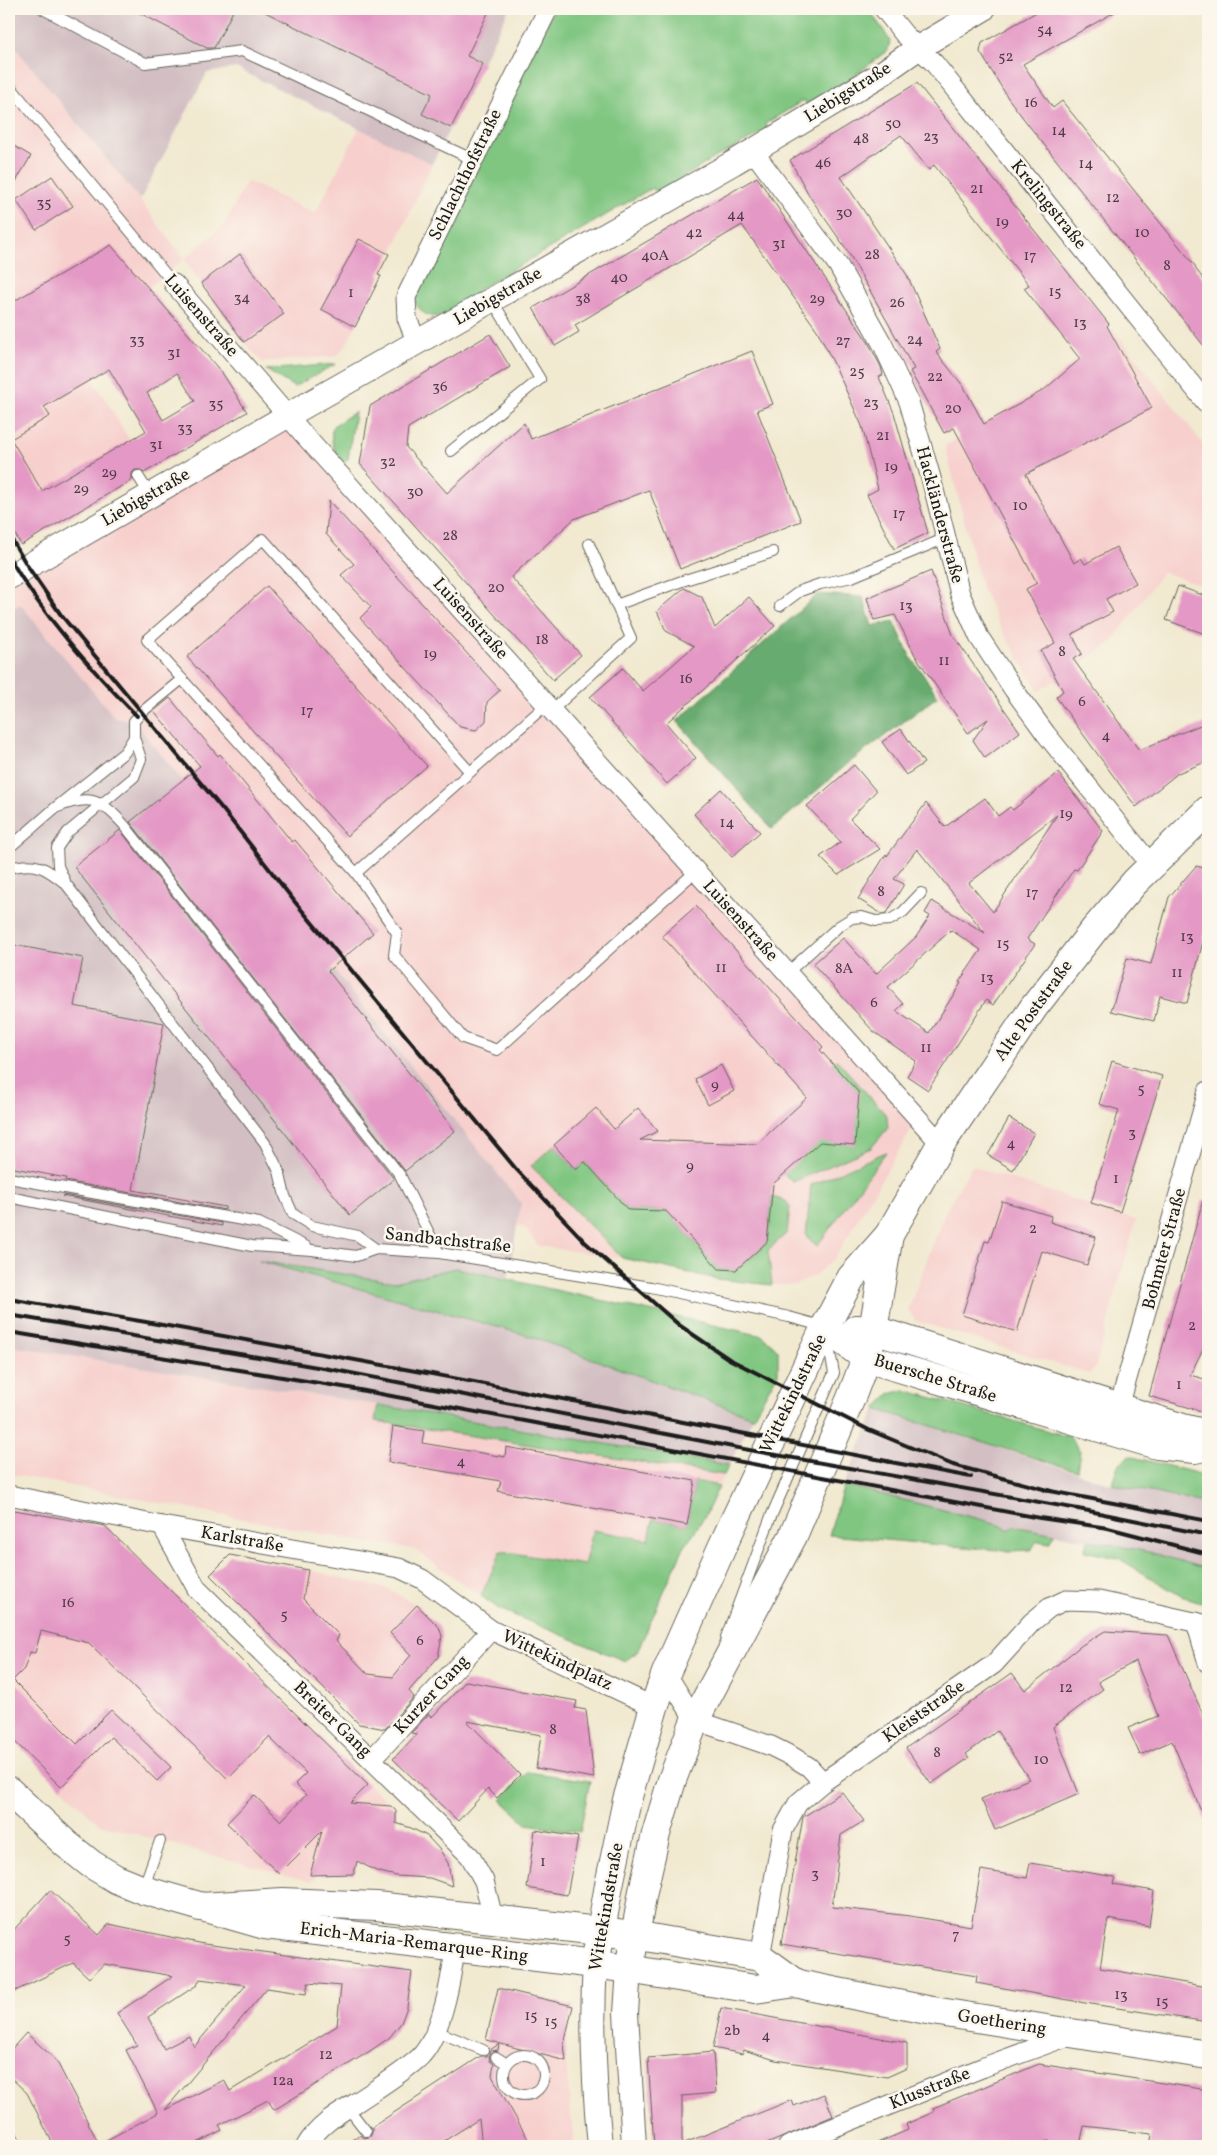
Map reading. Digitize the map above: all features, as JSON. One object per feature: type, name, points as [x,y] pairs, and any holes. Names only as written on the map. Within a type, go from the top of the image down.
[{"type":"main road","name":"Alte Poststraße","points":[[825,1327],[851,1278],[889,1236],[940,1144],[1034,1007],[1094,930],[1151,864],[1208,810]]},
{"type":"main road","name":"Alte Poststraße","points":[[873,1330],[889,1236]]},
{"type":"main road","name":"Buersche Straße","points":[[825,1327],[873,1330],[1208,1434]]},
{"type":"main road","name":"Buersche Straße","points":[[825,1327],[866,1358],[1157,1445],[1195,1449],[1208,1446]]},
{"type":"main road","name":"Wittekindstraße","points":[[598,1949],[627,1800],[666,1673],[727,1536],[825,1327]]},
{"type":"main road","points":[[694,1720],[793,1536],[866,1358],[873,1330]]},
{"type":"main road","name":"Wittekindstraße","points":[[629,1969],[634,1935],[656,1834],[672,1780],[694,1720]]},
{"type":"main road","name":"Erich-Maria-Remarque-Ring","points":[[9,1791],[66,1844],[91,1864],[116,1879],[143,1890],[265,1925],[455,1949],[598,1949]]},
{"type":"main road","name":"Erich-Maria-Remarque-Ring","points":[[200,1907],[283,1902],[376,1906],[493,1918],[598,1949],[629,1969]]},
{"type":"main road","points":[[333,1934],[368,1924],[598,1949],[609,1952],[634,1935]]},
{"type":"main road","name":"Goethering","points":[[634,1935],[760,1957],[796,1983]]},
{"type":"main road","name":"Goethering","points":[[629,1969],[755,1989],[796,1983],[926,2010],[1208,2055]]},
{"type":"street","name":"Schlachthofstraße","points":[[417,343],[408,318],[406,297],[548,9]]},
{"type":"street","name":"Krelingstraße","points":[[884,9],[904,34],[934,63],[1208,405]]},
{"type":"street","name":"Liebigstraße","points":[[9,577],[144,486],[288,416],[417,343],[753,151],[878,76],[918,48],[983,9]]},
{"type":"street","name":"Hackländerstraße","points":[[753,151],[838,265],[883,346],[909,402],[960,594],[979,637],[1046,734],[1151,864]]},
{"type":"street","name":"Luisenstraße","points":[[174,284],[288,416],[940,1144]]},
{"type":"street","name":"Bohmter Straße","points":[[1119,1407],[1207,1098]]},
{"type":"street","name":"Karlstraße","points":[[9,1495],[162,1526],[399,1568],[422,1579],[464,1610]]},
{"type":"street","name":"Breiter Gang","points":[[162,1526],[197,1589],[470,1856],[484,1881],[493,1918]]},
{"type":"street","name":"Kleiststraße","points":[[760,1957],[783,1830],[798,1803],[823,1782],[994,1664],[1032,1622],[1049,1608],[1066,1600],[1099,1601],[1202,1624]]},
{"type":"street","name":"Wittekindplatz","points":[[464,1610],[491,1630],[654,1707]]},
{"type":"street","points":[[1202,1624],[1208,1663]]},
{"type":"street","name":"Kurzer Gang","points":[[372,1759],[491,1630]]},
{"type":"street","points":[[666,1673],[694,1720],[771,1746],[793,1757],[809,1768],[823,1782]]},
{"type":"street","points":[[306,2146],[325,2123],[387,2083],[421,2056],[436,2031],[452,1970],[455,1949]]},
{"type":"street","name":"Wittekindstraße","points":[[598,1949],[592,2012],[592,2047],[600,2146]]},
{"type":"street","name":"Wittekindstraße","points":[[629,1969],[626,2013],[634,2146]]},
{"type":"street","name":"Klusstraße","points":[[788,2146],[808,2143],[984,2067],[1072,2034]]},
{"type":"lane","points":[[43,9],[144,62],[242,51],[474,160]]},
{"type":"lane","name":"Luisenstraße","points":[[9,85],[174,284]]},
{"type":"lane","points":[[452,451],[540,379],[492,300]]},
{"type":"lane","points":[[780,606],[800,592],[820,584],[852,577],[946,538]]},
{"type":"lane","points":[[470,772],[263,539],[147,640],[356,873],[397,933],[394,955],[463,1038],[497,1050],[696,871]]},
{"type":"lane","points":[[356,873],[470,772],[631,638],[589,544]]},
{"type":"lane","points":[[616,605],[682,581],[773,552]]},
{"type":"lane","points":[[182,679],[137,716],[134,721],[134,737],[141,759],[134,777],[68,832],[57,848],[58,866],[66,884],[265,1143],[279,1171],[285,1196],[293,1214],[312,1226],[358,1236],[376,1249]]},
{"type":"lane","points":[[9,848],[125,752],[134,737]]},
{"type":"lane","points":[[55,808],[75,800],[94,800],[111,811],[125,826],[400,1175],[439,1253]]},
{"type":"lane","points":[[9,868],[27,864],[46,868],[66,884]]},
{"type":"lane","points":[[787,973],[820,946],[839,926],[852,918],[862,917],[876,921],[890,920],[903,912],[921,894]]},
{"type":"lane","points":[[9,1178],[259,1223],[312,1250]]},
{"type":"lane","name":"Sandbachstraße","points":[[9,1197],[252,1246],[312,1250],[356,1256],[376,1249],[439,1253],[651,1287],[789,1317],[825,1327]]},
{"type":"lane","name":"Wittekindstraße","points":[[694,1720],[770,1518],[834,1372],[825,1327]]},
{"type":"lane","points":[[143,1890],[160,1841]]},
{"type":"lane","points":[[436,2031],[483,2050]]},
{"type":"lane","points":[[496,2057],[507,2064]]},
{"type":"lane","points":[[348,2108],[366,2131]]},
{"type":"lane","points":[[9,2130],[17,2146]]},
{"type":"shaded area","points":[[9,9],[509,9],[432,164],[236,68],[207,73],[140,200],[9,40]]},
{"type":"shaded area","points":[[9,40],[140,200],[184,259],[148,288],[92,378],[148,470],[21,545],[9,523]]},
{"type":"shaded area","points":[[359,128],[432,164],[381,276],[347,343],[337,356],[262,362],[244,342],[184,259],[224,225],[247,181],[315,214]]},
{"type":"shaded area","points":[[1113,329],[1208,450],[1208,586],[1163,572],[1111,643],[1039,691],[1000,627],[981,586],[945,446],[1044,387]]},
{"type":"shaded area","points":[[287,416],[918,1119],[834,1259],[815,1275],[795,1285],[772,1285],[717,1279],[622,1258],[538,1246],[526,1228],[517,1225],[508,1278],[456,1268],[394,1282],[9,1221],[9,577]]},
{"type":"shaded area","points":[[20,604],[115,718],[134,721],[521,1203],[508,1278],[456,1268],[394,1282],[265,1262],[526,1335],[753,1417],[729,1465],[378,1405],[9,1346],[9,610]]},
{"type":"shaded area","points":[[972,1166],[1136,1220],[1095,1369],[1089,1374],[916,1321],[908,1310],[946,1210]]},
{"type":"shaded area","points":[[9,1346],[378,1405],[729,1465],[706,1514],[682,1551],[637,1652],[625,1661],[499,1609],[414,1549],[353,1540],[9,1474]]},
{"type":"shaded area","points":[[876,1409],[1112,1484],[1208,1504],[1208,1569],[1149,1552],[1013,1526],[1010,1530],[995,1523],[844,1485]]},
{"type":"shaded area","points":[[9,1509],[105,1526],[396,1811],[396,1817],[393,1822],[427,1836],[432,1878],[396,1876],[376,1871],[359,1862],[354,1874],[317,1874],[315,1879],[308,1881],[99,1824],[9,1736]]},
{"type":"shaded area","points":[[230,1555],[308,1570],[388,1589],[417,1605],[439,1627],[443,1636],[438,1657],[415,1684],[412,1695],[382,1728],[359,1724],[210,1575]]},
{"type":"shaded area","points":[[498,1988],[573,2006],[564,2044],[574,2146],[349,2146],[353,2140],[481,2056]]},
{"type":"green space","points":[[554,9],[868,9],[890,41],[888,50],[842,85],[808,106],[804,100],[765,124],[768,130],[718,156],[657,193],[652,188],[478,290],[481,296],[454,312],[436,317],[428,315],[421,310],[414,300]]},
{"type":"green space","points":[[336,364],[294,387],[266,370]]},
{"type":"green space","points":[[355,412],[348,459],[343,464],[333,446],[333,426]]},
{"type":"green space","points":[[818,594],[863,597],[872,626],[894,621],[910,656],[938,696],[850,762],[772,829],[677,721]]},
{"type":"green space","points":[[837,1060],[887,1116],[888,1128],[871,1148],[793,1182],[784,1174],[832,1063]]},
{"type":"green space","points":[[554,1145],[576,1170],[585,1162],[628,1210],[666,1211],[719,1269],[736,1270],[767,1242],[772,1197],[786,1201],[790,1207],[787,1233],[768,1250],[772,1285],[717,1279],[622,1258],[531,1166]]},
{"type":"green space","points":[[886,1152],[817,1246],[806,1236],[811,1185]]},
{"type":"green space","points":[[259,1261],[394,1282],[456,1268],[763,1336],[778,1350],[778,1373],[753,1417],[526,1335]]},
{"type":"green space","points":[[905,1390],[1070,1437],[1080,1451],[1077,1471],[876,1409],[889,1394]]},
{"type":"green space","points":[[378,1405],[729,1465],[724,1475],[375,1421]]},
{"type":"green space","points":[[1129,1456],[1208,1476],[1208,1504],[1112,1484],[1118,1465]]},
{"type":"green space","points":[[695,1481],[719,1486],[706,1514],[682,1551],[637,1652],[625,1661],[499,1609],[481,1596],[501,1551],[584,1565],[593,1530],[649,1540],[653,1519],[687,1525]]},
{"type":"green space","points":[[844,1485],[995,1523],[1010,1530],[1013,1526],[1055,1534],[1050,1543],[1037,1541],[1031,1550],[1009,1551],[829,1535]]},
{"type":"green space","points":[[1088,1540],[1149,1552],[1208,1569],[1208,1604],[1181,1596],[1118,1558],[1084,1551]]},
{"type":"green space","points":[[528,1772],[590,1781],[580,1832],[527,1824],[501,1800]]},
{"type":"building","points":[[132,9],[234,9],[214,48],[207,48]]},
{"type":"building","points":[[259,9],[490,9],[467,56],[483,64],[451,128],[422,114],[432,94]]},
{"type":"building","points":[[1042,9],[1120,9],[1023,64],[1053,108],[1062,101],[1196,267],[1208,285],[1208,351],[1030,127],[1008,98],[980,52],[982,43]]},
{"type":"building","points":[[917,83],[1109,324],[1107,326],[1152,408],[1026,474],[1074,563],[1081,558],[1085,564],[1116,547],[1136,583],[1106,599],[1113,612],[1072,634],[1082,654],[1073,659],[1139,750],[1208,722],[1208,761],[1178,773],[1136,807],[1056,697],[1063,691],[1041,651],[1055,643],[1026,589],[1037,583],[954,428],[944,433],[910,371],[914,369],[847,250],[810,197],[790,160]],"holes":[[[901,135],[929,170],[934,165],[1029,285],[1024,288],[1080,359],[1044,390],[984,424],[964,387],[936,352],[940,349],[907,275],[841,177]]]},
{"type":"building","points":[[9,143],[31,156],[9,193]]},
{"type":"building","points":[[52,176],[73,206],[36,230],[16,200]]},
{"type":"building","points":[[757,177],[868,342],[881,367],[883,375],[879,377],[894,413],[928,533],[894,549],[867,495],[878,489],[862,426],[835,366],[817,330],[742,225],[575,325],[579,332],[555,346],[533,308]]},
{"type":"building","points":[[359,239],[389,254],[378,275],[381,276],[355,327],[321,309]]},
{"type":"building","points":[[111,245],[223,374],[247,412],[144,473],[141,470],[135,470],[132,473],[132,480],[21,545],[9,523],[9,304]],"holes":[[[109,369],[146,431],[42,491],[11,439],[50,416],[44,407]],[[177,373],[195,401],[163,420],[147,393]]]},
{"type":"building","points":[[240,254],[284,314],[244,342],[201,283]]},
{"type":"building","points":[[490,334],[510,367],[408,428],[406,447],[447,493],[524,423],[531,439],[752,351],[773,404],[757,410],[801,521],[680,569],[649,490],[574,519],[511,577],[581,655],[553,680],[360,464],[370,406]]},
{"type":"building","points":[[329,501],[500,690],[487,702],[486,721],[476,730],[460,727],[360,618],[371,607],[341,575],[354,564],[326,534]]},
{"type":"building","points":[[931,571],[953,635],[1020,732],[985,758],[973,740],[988,719],[968,733],[915,655],[895,615],[874,620],[867,598]]},
{"type":"building","points":[[267,586],[427,766],[347,836],[187,657]]},
{"type":"building","points":[[1178,586],[1208,597],[1208,635],[1166,620]]},
{"type":"building","points":[[684,588],[702,597],[715,628],[749,597],[775,626],[666,723],[696,758],[667,784],[590,697],[623,668],[643,691],[694,646],[666,631],[657,611]]},
{"type":"building","points":[[170,698],[218,756],[220,754],[292,842],[295,840],[373,933],[328,971],[455,1131],[405,1171],[130,822],[200,766],[154,711]]},
{"type":"building","points":[[901,729],[924,763],[906,775],[882,742]]},
{"type":"building","points":[[854,765],[876,791],[850,819],[880,849],[838,875],[820,857],[841,842],[807,806]]},
{"type":"building","points":[[1058,773],[1103,831],[1077,870],[1074,869],[1027,939],[1035,944],[993,1005],[986,1000],[928,1090],[907,1076],[916,1061],[873,1031],[813,964],[843,938],[876,974],[916,937],[930,916],[925,913],[932,901],[985,933],[917,849],[894,879],[904,884],[887,913],[882,914],[858,899],[886,854],[887,856],[926,803],[945,827],[985,798],[998,816],[1010,807],[1013,810]],"holes":[[[1057,815],[993,912],[969,883]],[[951,930],[981,950],[959,982],[961,983],[929,1033],[896,1011],[903,1004],[888,987]]]},
{"type":"building","points":[[721,789],[760,832],[732,857],[694,814]]},
{"type":"building","points":[[120,830],[394,1179],[350,1215],[74,867]]},
{"type":"building","points":[[1196,866],[1208,869],[1208,922],[1187,1003],[1160,996],[1154,1021],[1111,1011],[1127,958],[1151,964],[1169,897]]},
{"type":"building","points":[[696,906],[823,1047],[820,1050],[859,1093],[855,1145],[820,1142],[773,1184],[767,1242],[736,1270],[719,1269],[666,1211],[628,1210],[585,1162],[576,1170],[554,1145],[596,1108],[614,1129],[638,1108],[658,1131],[640,1140],[757,1144],[807,1098],[662,936]]},
{"type":"building","points":[[9,944],[83,958],[74,1006],[164,1023],[133,1190],[225,1207],[225,1210],[65,1181],[66,1178],[9,1167]]},
{"type":"building","points":[[1112,1061],[1162,1076],[1120,1212],[1091,1203],[1119,1110],[1099,1104]]},
{"type":"building","points":[[721,1065],[734,1091],[708,1105],[695,1079]]},
{"type":"building","points":[[1009,1118],[1034,1133],[1013,1170],[988,1155]]},
{"type":"building","points":[[62,1196],[222,1223],[222,1226]]},
{"type":"building","points":[[1203,1200],[1208,1201],[1208,1339],[1190,1375],[1208,1380],[1208,1413],[1149,1396]]},
{"type":"building","points":[[1002,1201],[1051,1216],[1050,1222],[1096,1237],[1087,1265],[1042,1251],[1017,1332],[962,1315],[985,1241],[989,1242]]},
{"type":"building","points":[[393,1426],[424,1431],[422,1443],[505,1457],[506,1447],[695,1481],[687,1525],[498,1491],[501,1481],[388,1462]]},
{"type":"building","points":[[9,1509],[105,1526],[368,1785],[350,1803],[391,1806],[396,1811],[396,1823],[427,1836],[440,1850],[448,1863],[452,1886],[430,1878],[396,1876],[376,1871],[357,1861],[354,1874],[310,1875],[322,1831],[279,1874],[227,1823],[254,1795],[281,1821],[306,1795],[295,1784],[306,1773],[269,1737],[228,1779],[89,1643],[41,1631],[35,1653],[30,1652],[24,1669],[13,1680],[77,1744],[111,1710],[171,1767],[157,1781],[111,1737],[61,1787],[9,1736]]},
{"type":"building","points":[[230,1555],[308,1570],[303,1599],[339,1635],[336,1641],[368,1674],[393,1677],[411,1655],[390,1633],[417,1605],[439,1627],[442,1636],[438,1657],[409,1691],[414,1697],[385,1729],[359,1724],[210,1575]]},
{"type":"building","points":[[1105,1631],[1168,1635],[1208,1726],[1208,1827],[1172,1741],[1140,1755],[1128,1728],[1158,1716],[1136,1661],[1098,1682],[1103,1689],[1053,1727],[1079,1794],[995,1830],[981,1799],[1029,1779],[997,1731],[966,1754],[969,1758],[931,1784],[906,1748],[1012,1673],[1025,1690],[1082,1645]]},
{"type":"building","points":[[466,1681],[577,1701],[575,1708],[586,1710],[594,1778],[536,1768],[541,1735],[467,1721],[520,1775],[497,1798],[488,1789],[458,1821],[393,1759],[417,1734],[411,1733],[429,1714],[432,1717]]},
{"type":"building","points":[[842,1792],[864,1821],[841,1835],[832,1907],[910,1916],[971,1926],[981,1870],[1027,1878],[1030,1863],[1115,1877],[1113,1884],[1154,1891],[1149,1926],[1108,1919],[1100,1968],[1208,1987],[1208,2022],[1085,2003],[976,1983],[977,1976],[781,1944],[803,1817]]},
{"type":"building","points":[[535,1830],[578,1837],[567,1895],[527,1888]]},
{"type":"building","points":[[50,1890],[99,1935],[109,1924],[204,1944],[412,1972],[407,2007],[401,2023],[389,2038],[274,2110],[268,2100],[219,2125],[222,2130],[191,2146],[54,2146],[27,2093],[9,2076],[9,2052],[26,2033],[56,2060],[99,2144],[158,2113],[126,2050],[137,2045],[117,2013],[173,1976],[104,1964],[89,1978],[73,1963],[9,1994],[9,1935]],"holes":[[[200,1979],[246,1985],[194,2047],[189,2036],[164,2049],[148,2017],[197,1985]],[[308,1983],[341,1986],[337,2026],[230,2091],[224,2080],[165,2110],[267,1988],[306,1994]]]},
{"type":"building","points":[[498,1988],[573,2006],[564,2044],[566,2061],[486,2040]]},
{"type":"building","points":[[721,2008],[907,2043],[907,2068],[887,2077],[775,2060],[744,2050],[743,2054],[713,2048]]},
{"type":"building","points":[[499,2044],[498,2050],[492,2051],[489,2056],[490,2061],[494,2064],[492,2076],[532,2146],[482,2146],[479,2119],[436,2146],[342,2146],[360,2135],[364,2138],[370,2137],[372,2127],[481,2056],[487,2056],[490,2050]]},
{"type":"building","points":[[713,2052],[716,2093],[682,2096],[682,2144],[792,2100],[794,2106],[824,2094],[833,2116],[762,2146],[654,2146],[648,2058]]},
{"type":"building","points":[[1039,2064],[1208,2090],[1208,2146],[1150,2146],[1152,2134],[1084,2126],[1080,2145],[1047,2141],[1033,2146],[870,2146],[908,2130],[906,2124],[934,2112],[933,2108]]},
{"type":"railway","points":[[9,535],[28,567],[61,615],[224,811],[295,902],[516,1169],[586,1243],[679,1325],[729,1359],[869,1430],[953,1465],[1051,1491]]},
{"type":"railway","points":[[9,557],[22,579],[68,640],[137,716]]},
{"type":"railway","points":[[9,1299],[432,1374],[892,1462]]},
{"type":"railway","points":[[9,1315],[335,1370],[738,1448],[1089,1511],[1208,1535]]},
{"type":"railway","points":[[9,1332],[349,1388],[1040,1518],[1108,1528],[1208,1554]]},
{"type":"railway","points":[[885,1461],[971,1477]]},
{"type":"railway","points":[[1045,1490],[1208,1521]]}]
